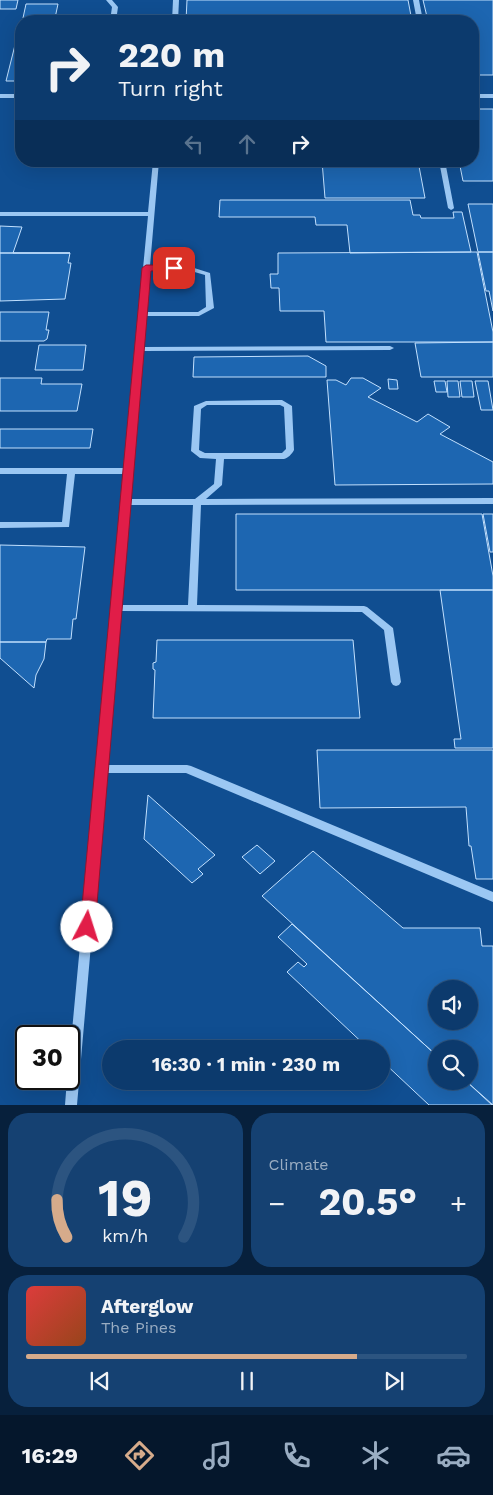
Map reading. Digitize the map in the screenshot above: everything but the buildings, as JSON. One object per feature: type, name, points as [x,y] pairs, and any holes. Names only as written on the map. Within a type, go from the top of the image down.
[{"type":"street","points":[[109,0],[115,7],[114,15]]},
{"type":"street","points":[[175,15],[176,0]]},
{"type":"street","points":[[416,0],[419,15]]},
{"type":"street","points":[[0,96],[15,96]]},
{"type":"street","points":[[479,96],[493,96]]},
{"type":"street","points":[[72,1105],[156,167]]},
{"type":"street","points":[[443,167],[451,208]]},
{"type":"street","points":[[0,214],[152,214]]},
{"type":"street","points":[[142,314],[200,314],[210,308],[208,274],[191,268],[146,268]]},
{"type":"street","points":[[139,349],[390,348]]},
{"type":"street","points":[[282,402],[288,406],[290,450],[284,456],[220,456],[203,456],[195,451],[197,408],[206,403],[282,402]]},
{"type":"street","points":[[192,608],[197,502],[218,484],[220,456]]},
{"type":"street","points":[[0,471],[128,471]]},
{"type":"street","points":[[0,524],[66,524],[71,471]]},
{"type":"street","points":[[125,502],[493,501]]},
{"type":"street","points":[[116,608],[364,610],[388,628],[396,682]]},
{"type":"street","points":[[101,769],[187,769],[493,897]]},
{"type":"route","points":[[87,927],[146,268],[174,268]]}]
